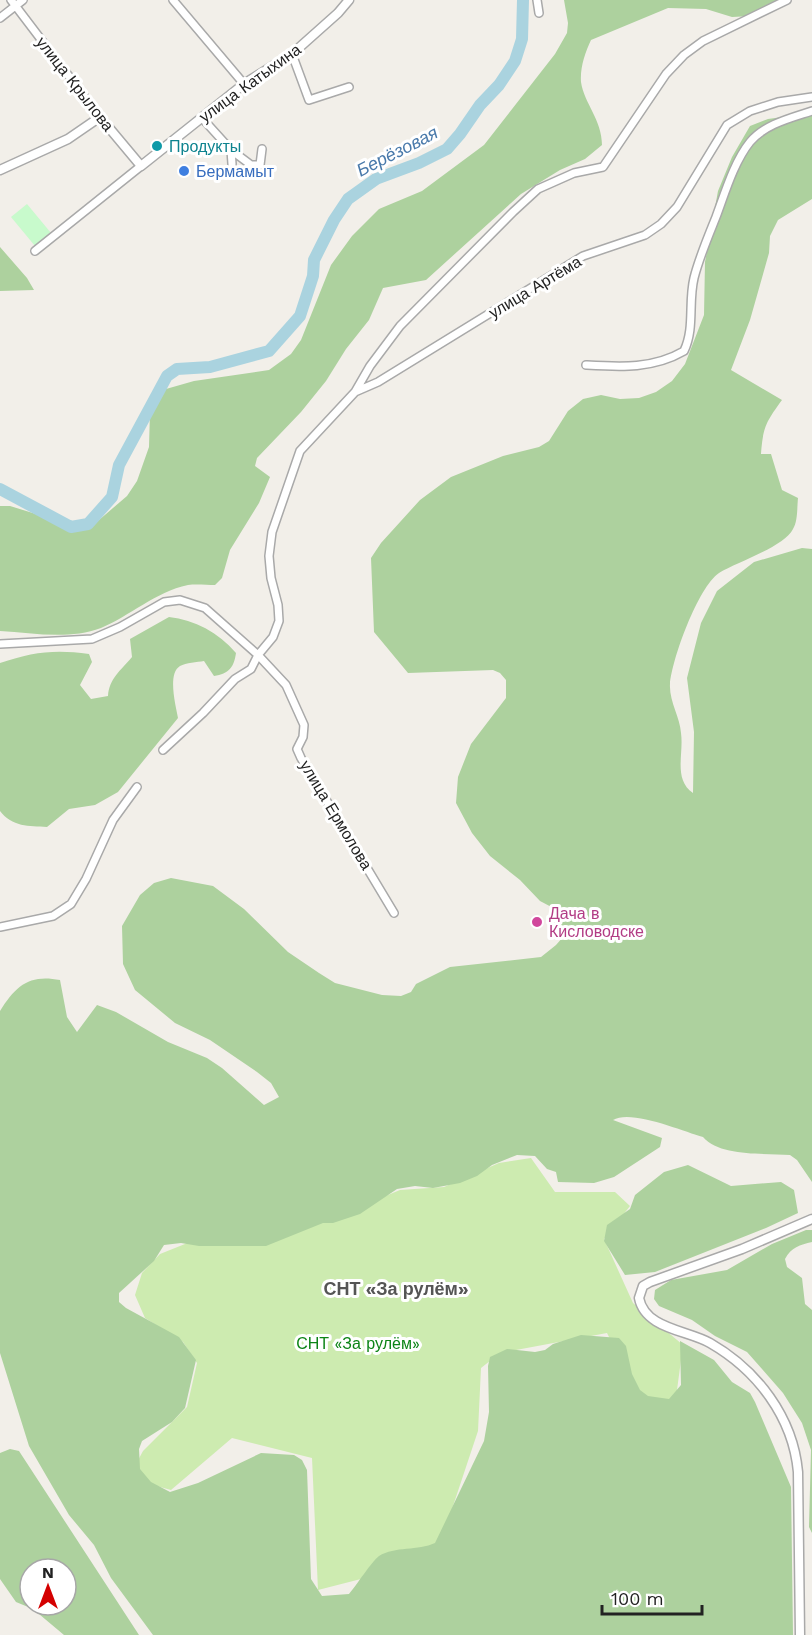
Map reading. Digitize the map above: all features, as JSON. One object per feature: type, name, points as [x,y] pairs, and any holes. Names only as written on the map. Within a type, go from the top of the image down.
[{"type":"street","points":[[0,18],[13,3],[23,0]]},
{"type":"street","points":[[173,0],[244,84]]},
{"type":"street","name":"улица Катыхина","points":[[35,251],[244,84],[292,54],[338,13],[349,0]]},
{"type":"street","points":[[537,0],[539,13]]},
{"type":"street","points":[[163,750],[235,679],[251,669],[258,655],[273,637],[279,621],[269,556],[272,532],[300,452],[356,392],[370,366],[400,326],[538,189],[574,173],[603,167],[666,74],[684,55],[703,41],[786,0]]},
{"type":"street","name":"улица Крылова","points":[[13,3],[100,117],[141,166]]},
{"type":"street","points":[[292,54],[309,100],[349,87]]},
{"type":"street","name":"улица Артёма","points":[[356,392],[378,382],[583,256],[645,236],[661,224],[677,207],[727,125],[750,111],[778,102],[812,97]]},
{"type":"street","points":[[586,364],[627,367],[655,364],[684,351],[689,340],[694,279],[738,162],[751,141],[766,128],[812,111]]},
{"type":"street","points":[[0,170],[68,139],[100,117]]},
{"type":"street","points":[[202,118],[231,150],[251,165],[260,165],[262,149]]},
{"type":"street","points":[[231,150],[231,164]]},
{"type":"street","name":"улица Ермолова","points":[[0,644],[92,639],[120,627],[164,602],[180,600],[205,608],[258,655],[286,685],[304,724],[303,737],[297,749],[394,913]]},
{"type":"street","points":[[0,927],[53,916],[71,903],[86,879],[113,820],[136,787]]},
{"type":"street","points":[[800,1635],[797,1461],[785,1421],[764,1388],[736,1361],[707,1341],[656,1322],[644,1311],[639,1298],[643,1286],[650,1282],[742,1249],[812,1219]]},
{"type":"green space","points":[[564,0],[784,0],[751,16],[732,17],[706,9],[668,8],[591,40],[583,60],[581,82],[599,128],[602,145],[585,159],[560,170],[521,194],[426,280],[383,288],[369,320],[346,349],[326,381],[301,412],[257,458],[255,466],[270,477],[259,503],[230,550],[222,578],[215,585],[188,585],[176,588],[112,623],[89,632],[51,635],[0,631],[0,506],[10,506],[36,514],[67,530],[84,530],[92,526],[127,496],[137,481],[149,447],[150,411],[166,389],[194,381],[269,370],[291,354],[301,340],[331,265],[352,236],[379,209],[422,191],[484,145],[555,54],[567,33],[568,23]]},
{"type":"green space","points":[[812,115],[812,199],[778,220],[770,236],[769,253],[750,320],[731,370],[782,400],[766,425],[761,454],[771,454],[782,490],[798,498],[796,522],[788,536],[780,542],[719,573],[711,581],[687,624],[670,684],[682,741],[681,773],[683,781],[693,793],[694,732],[687,678],[701,623],[717,591],[754,562],[802,548],[812,549],[812,1182],[797,1160],[790,1155],[731,1151],[720,1148],[703,1137],[670,1126],[644,1119],[621,1117],[613,1120],[662,1138],[660,1147],[614,1177],[594,1183],[558,1182],[556,1172],[547,1169],[535,1156],[517,1155],[492,1165],[477,1176],[460,1183],[433,1188],[415,1186],[397,1189],[360,1214],[333,1223],[323,1223],[266,1246],[199,1246],[181,1243],[164,1245],[154,1261],[119,1293],[119,1302],[179,1337],[196,1360],[185,1408],[172,1422],[142,1441],[139,1449],[140,1469],[151,1482],[170,1492],[198,1483],[261,1453],[294,1455],[302,1460],[307,1470],[311,1579],[322,1596],[349,1594],[376,1559],[385,1553],[435,1543],[484,1441],[489,1412],[488,1366],[490,1357],[507,1349],[535,1352],[545,1350],[553,1344],[581,1335],[619,1338],[626,1346],[632,1374],[640,1390],[648,1396],[669,1399],[681,1385],[680,1341],[714,1360],[732,1382],[750,1393],[791,1487],[793,1635],[153,1635],[111,1578],[94,1545],[69,1515],[29,1446],[0,1353],[0,1011],[18,988],[32,980],[60,980],[67,1017],[77,1032],[97,1005],[116,1012],[168,1042],[207,1058],[222,1068],[264,1105],[279,1097],[271,1083],[210,1040],[175,1023],[135,990],[123,964],[122,926],[140,895],[154,883],[171,878],[213,886],[244,909],[288,952],[319,973],[335,983],[382,995],[401,996],[411,992],[416,984],[450,967],[541,957],[556,945],[563,937],[559,911],[540,901],[520,880],[490,856],[472,833],[456,803],[458,777],[471,744],[506,698],[506,680],[500,673],[493,670],[408,673],[374,632],[371,558],[381,543],[420,500],[451,477],[503,456],[539,447],[549,441],[568,411],[583,399],[601,395],[620,399],[639,398],[656,392],[672,381],[685,364],[704,315],[705,262],[718,191],[732,157],[750,126],[768,119]]},
{"type":"green space","points":[[27,204],[51,233],[35,246],[11,217]]},
{"type":"green space","points":[[0,247],[27,278],[34,290],[0,291]]},
{"type":"green space","points":[[169,617],[197,624],[222,639],[236,653],[230,669],[214,676],[204,661],[182,665],[176,670],[173,690],[178,718],[118,792],[95,805],[69,809],[47,827],[21,825],[5,816],[0,811],[0,663],[44,652],[89,654],[92,662],[80,685],[91,699],[108,696],[113,680],[132,657],[130,639]]},
{"type":"green space","name":"СНТ «За рулём»","points":[[531,1158],[555,1192],[615,1192],[630,1206],[604,1239],[633,1303],[683,1345],[675,1405],[641,1401],[607,1333],[500,1353],[481,1368],[478,1431],[435,1560],[318,1590],[312,1458],[232,1438],[171,1490],[135,1480],[136,1464],[143,1451],[187,1407],[197,1363],[183,1342],[145,1318],[135,1295],[142,1273],[160,1254],[190,1242],[276,1241],[400,1190],[444,1187],[499,1163]]},
{"type":"green space","points":[[688,1165],[731,1186],[781,1182],[794,1190],[798,1213],[655,1272],[625,1275],[604,1241],[607,1225],[630,1209],[635,1195],[664,1172]]},
{"type":"green space","points":[[806,1230],[812,1230],[812,1242],[793,1249],[785,1259],[787,1267],[802,1278],[805,1304],[812,1310],[812,1533],[809,1527],[811,1450],[802,1423],[783,1393],[747,1352],[715,1336],[692,1320],[659,1306],[654,1299],[655,1290],[671,1280],[727,1270],[772,1244]]},
{"type":"green space","points":[[10,1449],[19,1451],[139,1635],[64,1635],[43,1617],[78,1617],[78,1557],[18,1557],[18,1603],[0,1579],[0,1453]]},
{"type":"waterway","name":"Берёзовая","points":[[0,489],[71,527],[88,524],[112,497],[119,465],[167,376],[177,369],[210,367],[269,351],[300,316],[313,276],[314,260],[334,220],[348,199],[376,179],[419,163],[447,149],[460,134],[515,61],[522,39],[523,0]]},
{"type":"place","name":"Продукты","points":[[157,146]]},
{"type":"place","name":"Бермамыт","points":[[184,171]]},
{"type":"place","name":"Дача в Кисловодске","points":[[537,922]]},
{"type":"district","name":"СНТ «За рулём»","points":[[396,1288]]}]
